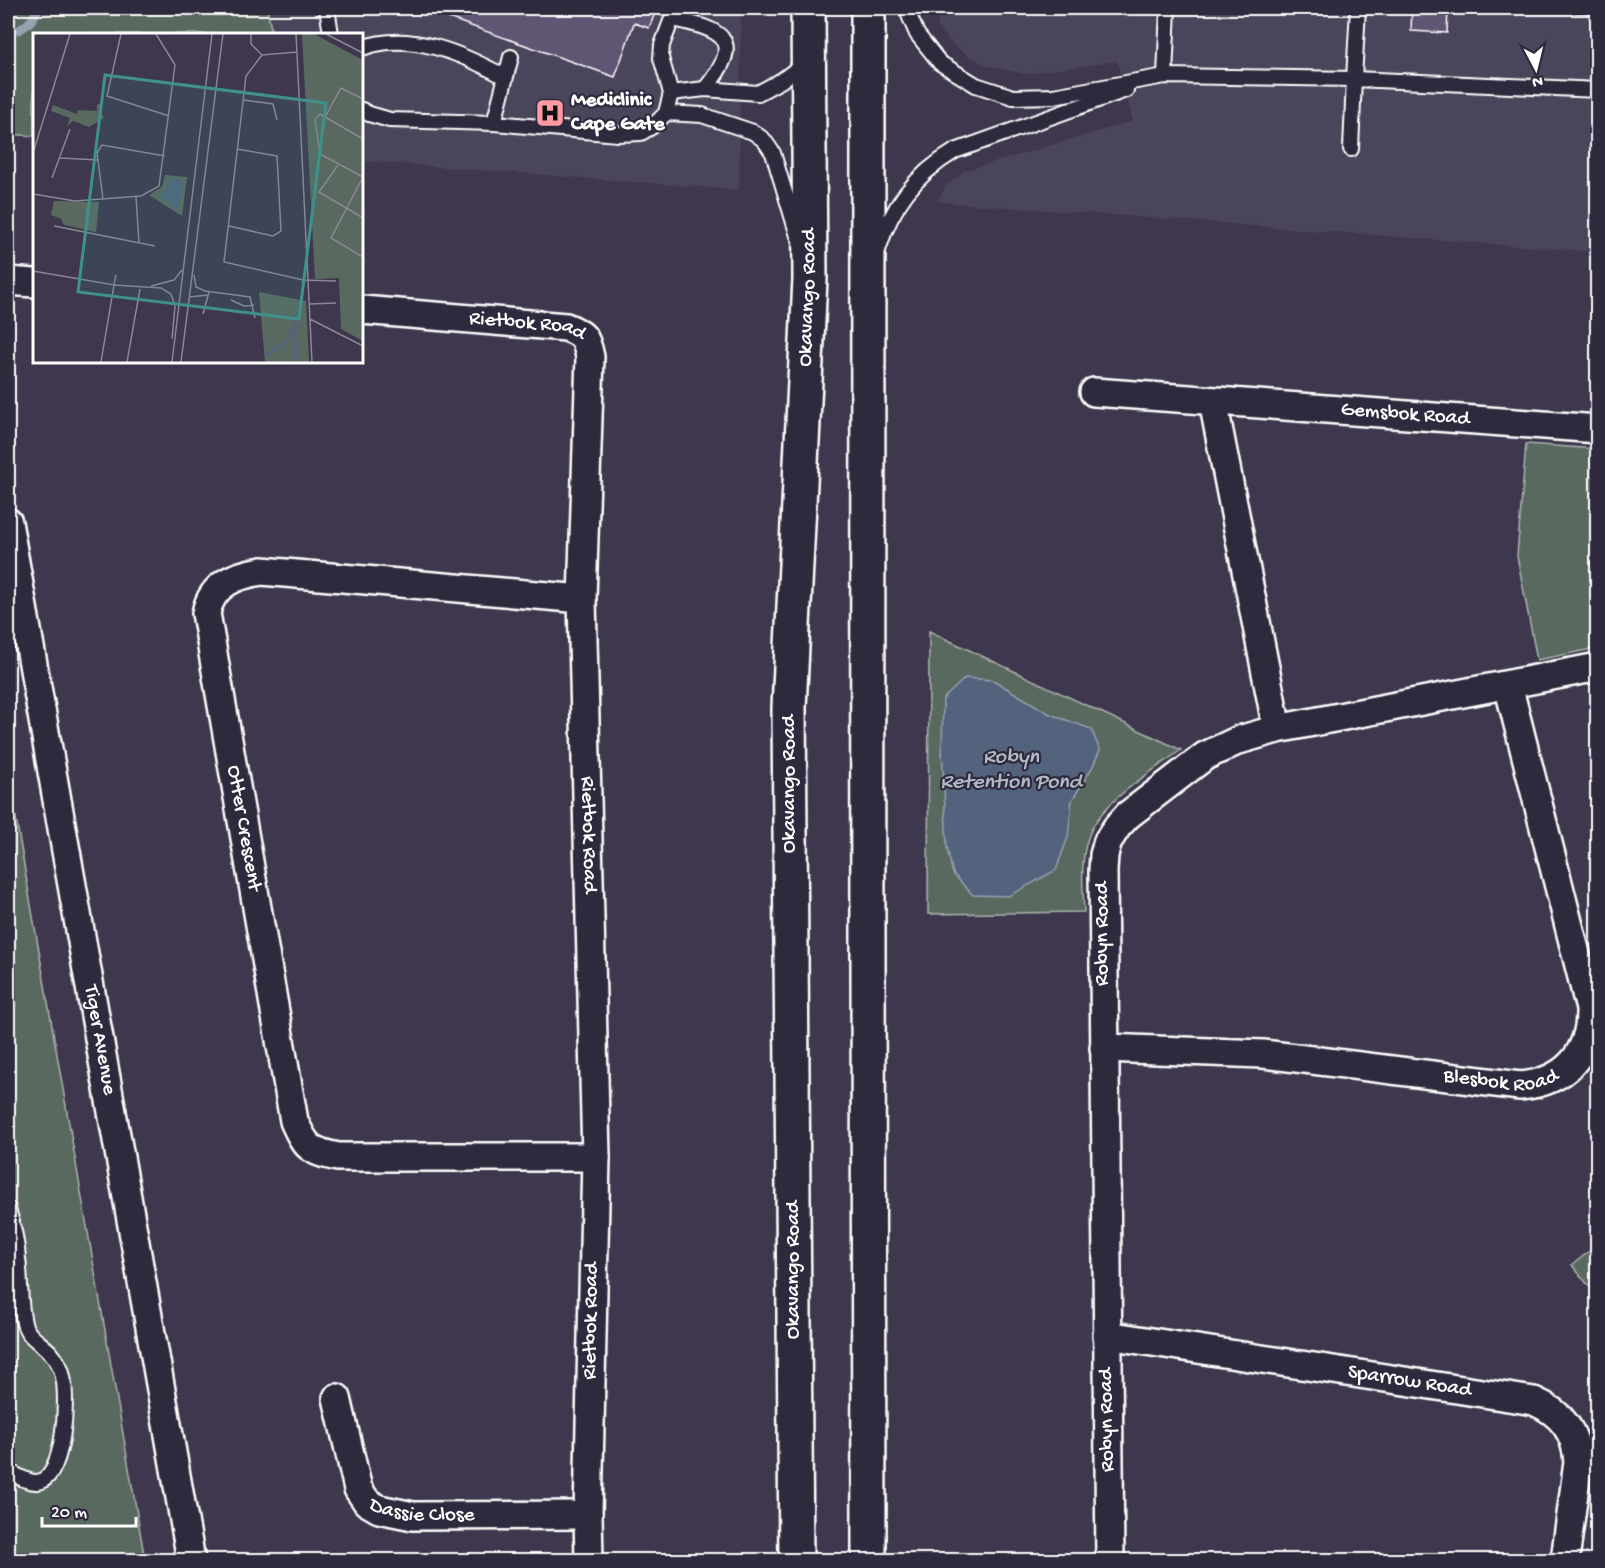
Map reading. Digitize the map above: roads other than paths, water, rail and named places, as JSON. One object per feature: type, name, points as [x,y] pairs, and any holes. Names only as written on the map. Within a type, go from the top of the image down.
[{"type":"main road","name":"Okavango Road","points":[[796,1560],[789,708],[810,279],[808,8]]},
{"type":"main road","points":[[868,8],[869,1560]]},
{"type":"street","points":[[8,281],[33,283]]},
{"type":"street","name":"Rietbok Road","points":[[363,310],[566,327],[582,334],[590,357],[582,599],[596,1157],[589,1560]]},
{"type":"street","name":"Gemsbok Road","points":[[1094,392],[1598,429]]},
{"type":"street","points":[[1213,401],[1277,729]]},
{"type":"street","name":"Tiger Avenue","points":[[8,522],[191,1560]]},
{"type":"street","name":"Otter Crescent","points":[[582,599],[262,571],[237,576],[224,584],[212,593],[206,613],[294,1121],[306,1144],[315,1152],[338,1158],[596,1157]]},
{"type":"street","name":"Robyn Road","points":[[1110,1560],[1103,871],[1108,841],[1128,815],[1205,756],[1239,740],[1277,729],[1598,667]]},
{"type":"street","name":"Blesbok Road","points":[[1104,1048],[1263,1054],[1520,1086],[1535,1085],[1550,1080],[1563,1071],[1575,1060],[1588,1036],[1590,1009],[1588,959],[1508,685]]},
{"type":"street","name":"Sparrow Road","points":[[1107,1335],[1534,1401],[1547,1407],[1567,1425],[1577,1450],[1578,1462],[1565,1560]]},
{"type":"street","name":"Dassie Close","points":[[337,1398],[358,1489],[367,1502],[379,1509],[413,1516],[588,1515]]},
{"type":"lane","points":[[327,8],[331,33]]},
{"type":"lane","points":[[906,8],[917,34],[940,63],[976,85],[1012,97],[1053,96],[1165,76],[1354,79],[1598,90]]},
{"type":"lane","points":[[1165,76],[1168,8]]},
{"type":"lane","points":[[1351,149],[1358,8]]},
{"type":"lane","points":[[363,111],[390,120],[494,123],[631,135],[641,133],[653,126],[666,113],[671,93],[661,58],[662,45],[674,13],[706,26],[718,33],[723,40],[726,49],[724,59],[705,89]]},
{"type":"lane","points":[[363,48],[386,41],[419,43],[472,61],[505,77]]},
{"type":"lane","points":[[494,123],[511,57]]},
{"type":"lane","points":[[671,93],[705,89],[758,93],[782,80],[808,61]]},
{"type":"lane","points":[[867,290],[880,244],[893,213],[907,190],[933,164],[955,151],[1165,76]]},
{"type":"lane","points":[[666,113],[702,115],[753,132],[764,140],[773,153],[810,279]]},
{"type":"lane","points":[[8,1209],[18,1258],[24,1326],[35,1340],[51,1353],[60,1367],[64,1378],[65,1411],[62,1442],[48,1477],[32,1482],[8,1471]]},
{"type":"water","name":"Robyn Retention Pond","points":[[965,678],[993,680],[1050,714],[1091,729],[1100,750],[1092,768],[1072,800],[1068,837],[1056,870],[1009,896],[973,895],[953,874],[947,848],[942,749],[943,699]]},
{"type":"waterway","points":[[19,30],[31,21],[38,8]]},
{"type":"place","name":"Mediclinic Cape Gate","points":[[550,113]]}]
